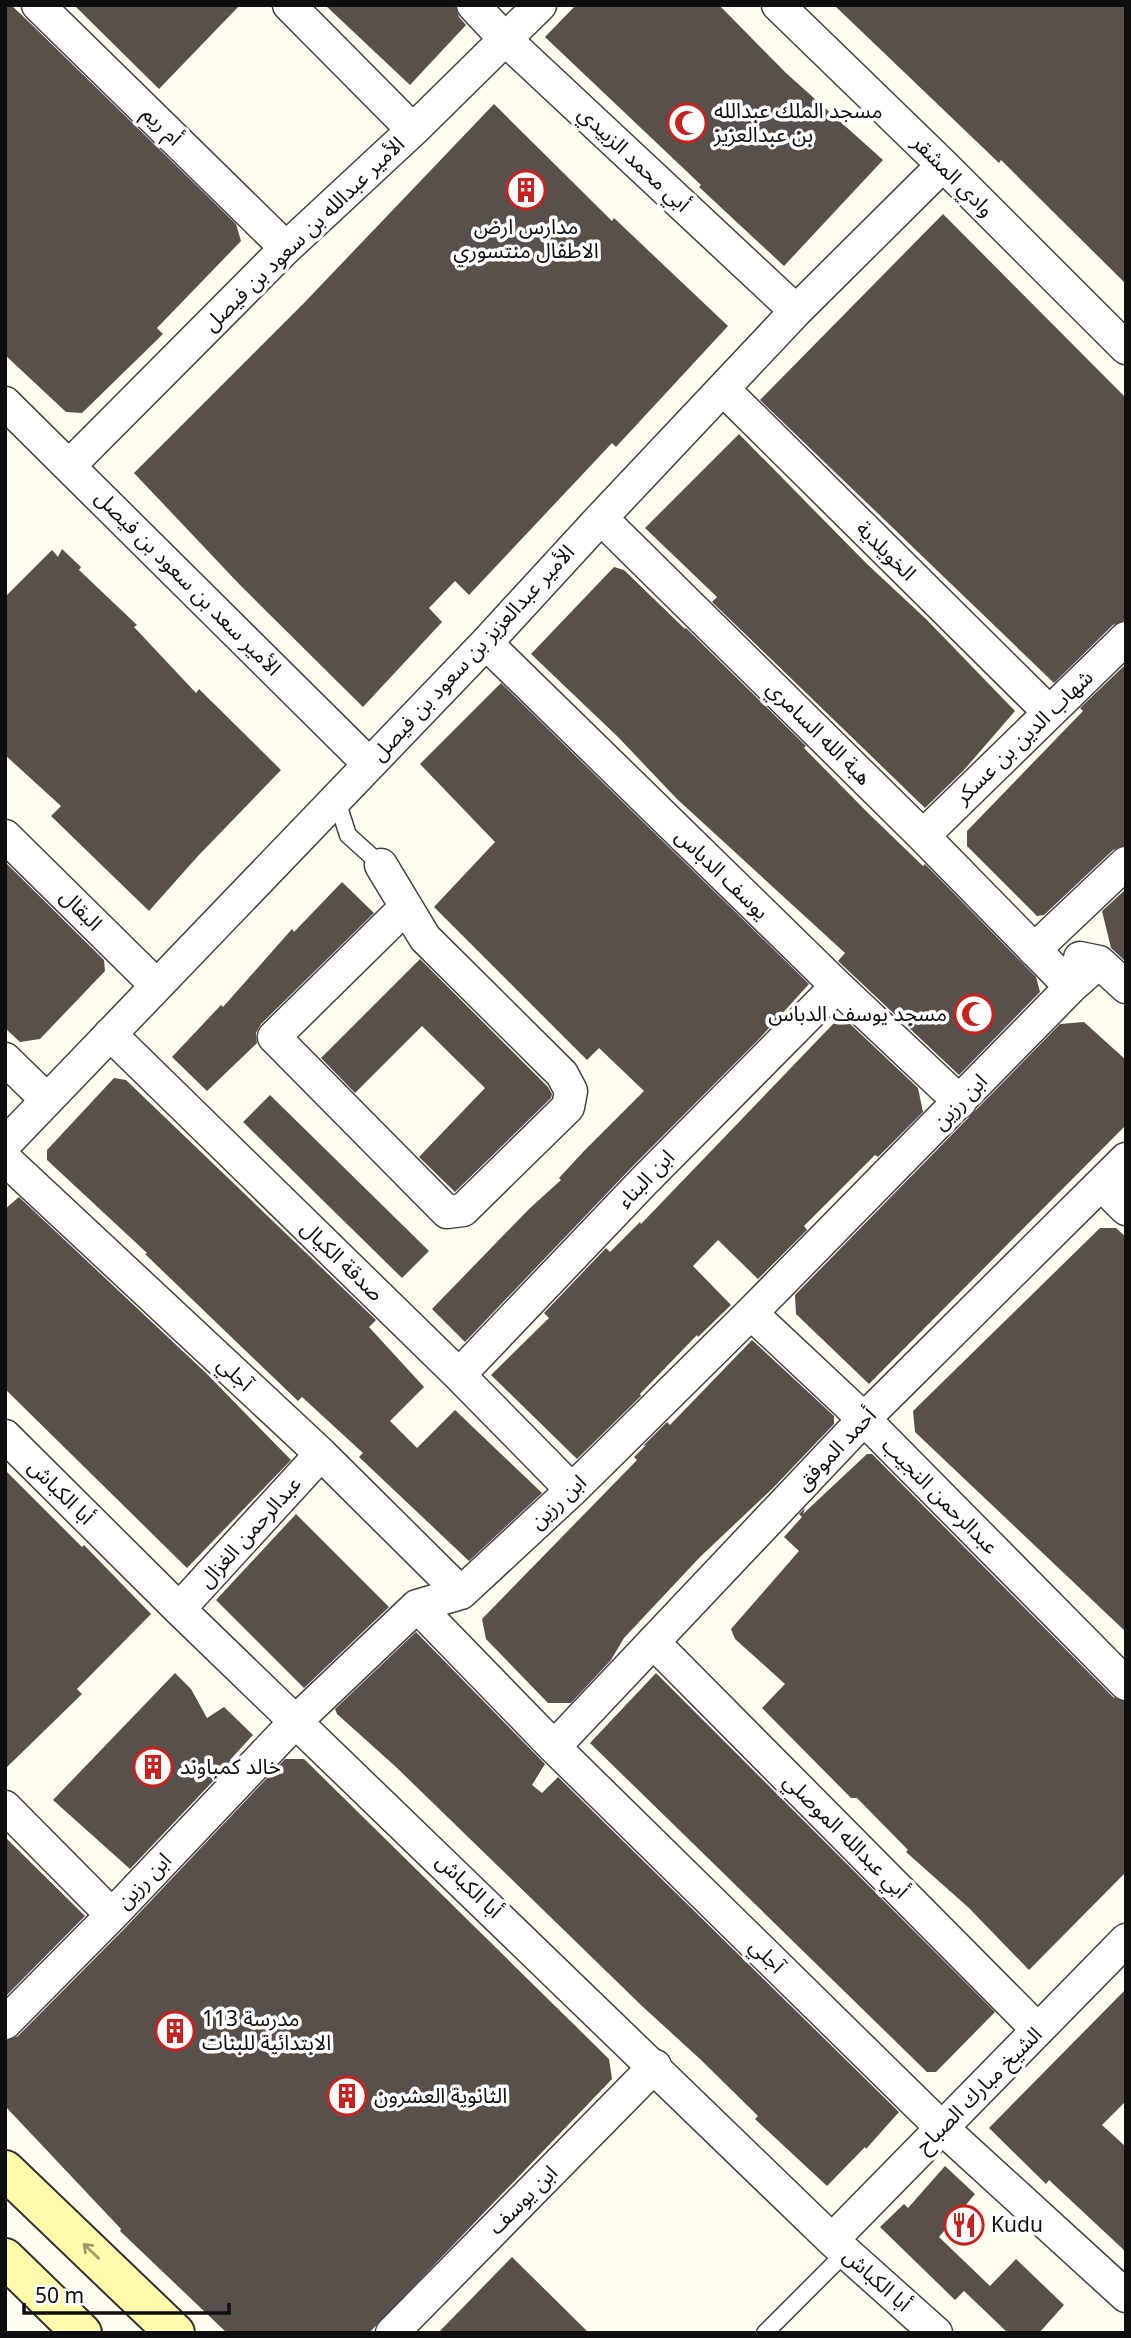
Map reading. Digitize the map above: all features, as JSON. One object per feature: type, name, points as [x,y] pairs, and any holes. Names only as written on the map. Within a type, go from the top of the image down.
[{"type":"street","name":"أم ريم","points":[[38,5],[286,248]]},
{"type":"street","points":[[289,5],[413,130]]},
{"type":"street","name":"أبي محمد الزبيدي","points":[[473,5],[506,40],[796,311]]},
{"type":"street","name":"الأمير عبدالله بن سعود بن فيصل","points":[[70,465],[286,248],[413,130],[540,5]]},
{"type":"street","name":"وادي المشقر","points":[[778,5],[1126,348]]},
{"type":"street","name":"الأمير عبدالعزيز بن سعود بن فيصل","points":[[5,1144],[486,643],[796,311],[943,165]]},
{"type":"street","name":"الخويلدية","points":[[723,390],[1049,712]]},
{"type":"street","name":"الأمير سعد بن سعود بن فيصل","points":[[5,403],[369,764]]},
{"type":"street","name":"هبة الله السامري","points":[[601,518],[923,836],[1071,987]]},
{"type":"street","name":"شهاب الدين بن عسكر","points":[[923,836],[1126,638]]},
{"type":"street","name":"يوسف الدباس","points":[[486,643],[837,986],[960,1102]]},
{"type":"street","name":"البقال","points":[[5,836],[156,985]]},
{"type":"street","points":[[1034,950],[1126,863]]},
{"type":"street","points":[[381,865],[425,938],[562,1074],[570,1091],[568,1107],[463,1210],[453,1213],[447,1212],[274,1037],[405,908]]},
{"type":"street","points":[[1034,950],[1100,962],[1126,987]]},
{"type":"street","name":"ابن رزين","points":[[5,2023],[297,1720],[417,1606],[461,1593],[572,1490],[751,1313],[1071,987],[1100,962]]},
{"type":"street","name":"ابن البناء","points":[[459,1375],[643,1181],[837,986]]},
{"type":"street","name":"صدقة الكيال","points":[[110,1034],[459,1375],[572,1490]]},
{"type":"street","points":[[5,1059],[46,1100]]},
{"type":"street","name":"آجلي","points":[[5,1159],[321,1454],[461,1593]]},
{"type":"street","name":"أحمد الموفق","points":[[554,1747],[864,1419],[1126,1159]]},
{"type":"street","points":[[1102,1185],[1126,1209]]},
{"type":"street","name":"عبدالرحمن النجيب","points":[[751,1313],[864,1419],[1126,1684]]},
{"type":"street","name":"أبا الكباش","points":[[5,1436],[180,1609],[839,2246],[936,2333]]},
{"type":"street","name":"عبدالرحمن الغزال","points":[[180,1609],[321,1454]]},
{"type":"street","name":"آجلي","points":[[417,1606],[554,1747],[941,2127],[1126,2296]]},
{"type":"street","name":"أبي عبدالله الموصلي","points":[[653,1642],[1038,2030]]},
{"type":"street","points":[[5,1807],[112,1914]]},
{"type":"street","name":"الشيخ مبارك الصباح","points":[[839,2246],[941,2127],[1126,1940]]},
{"type":"street","name":"ابن يوسف","points":[[392,2333],[654,2066]]},
{"type":"street","points":[[5,2170],[175,2333]]},
{"type":"street","points":[[5,2259],[82,2333]]},
{"type":"lane","points":[[336,798],[348,835],[381,865]]},
{"type":"lane","points":[[765,2333],[839,2246]]},
{"type":"building","points":[[5,5],[11,5],[28,21],[236,224],[241,241],[157,328],[163,334],[82,413],[66,412],[5,355]]},
{"type":"building","points":[[74,5],[240,5],[159,89]]},
{"type":"building","points":[[325,5],[455,5],[459,17],[466,25],[410,85]]},
{"type":"building","points":[[576,5],[719,5],[786,73],[883,160],[784,266],[545,37]]},
{"type":"building","points":[[834,5],[1126,5],[1126,284],[1001,160],[999,163]]},
{"type":"building","points":[[494,104],[612,221],[614,218],[728,326],[616,447],[612,443],[469,595],[455,581],[429,608],[442,622],[363,707],[240,585],[134,473],[304,303]]},
{"type":"building","points":[[943,214],[1126,398],[1126,620],[1113,625],[1054,683],[760,400]]},
{"type":"building","points":[[739,434],[1015,711],[964,770],[925,808],[712,602],[717,597],[645,528]]},
{"type":"building","points":[[62,549],[81,567],[79,570],[137,625],[134,627],[196,693],[199,689],[281,770],[149,911],[51,816],[61,806],[5,755],[5,597],[52,550],[58,557]]},
{"type":"building","points":[[614,567],[624,570],[686,628],[806,746],[804,748],[868,813],[923,866],[925,864],[1036,977],[1040,992],[959,1075],[838,961],[845,953],[677,799],[618,737],[531,654]]},
{"type":"building","points":[[1126,664],[1126,845],[1113,850],[1044,915],[1037,916],[967,846],[967,831],[1083,711],[1080,708]]},
{"type":"building","points":[[501,683],[809,984],[465,1342],[432,1309],[529,1209],[561,1180],[559,1178],[583,1152],[644,1091],[599,1048],[587,1060],[434,907],[495,842],[420,764]]},
{"type":"building","points":[[5,862],[104,960],[105,971],[40,1039],[20,1042],[5,1028]]},
{"type":"building","points":[[342,882],[374,913],[261,1024],[256,1033],[257,1043],[207,1091],[172,1057],[221,1005],[223,1007],[292,929],[294,932]]},
{"type":"building","points":[[1126,889],[1126,962],[1111,948],[1102,911]]},
{"type":"building","points":[[420,959],[552,1094],[551,1098],[455,1192],[419,1157],[485,1088],[422,1026],[355,1093],[321,1058]]},
{"type":"building","points":[[847,1021],[918,1088],[923,1112],[878,1157],[875,1155],[804,1226],[807,1230],[758,1279],[718,1240],[693,1266],[731,1305],[698,1337],[697,1335],[641,1396],[577,1459],[491,1375],[549,1318],[544,1313],[606,1248],[610,1252],[640,1222],[641,1224],[834,1023]]},
{"type":"building","points":[[1084,1022],[1126,1060],[1126,1125],[869,1384],[796,1314],[795,1295],[1060,1024]]},
{"type":"building","points":[[114,1078],[126,1080],[376,1320],[369,1327],[424,1387],[390,1421],[417,1448],[455,1410],[542,1493],[469,1561],[359,1457],[363,1453],[302,1397],[298,1401],[145,1254],[147,1253],[47,1160],[47,1150]]},
{"type":"building","points":[[270,1095],[429,1251],[402,1278],[243,1122]]},
{"type":"building","points":[[19,1197],[206,1373],[291,1460],[187,1568],[5,1389],[5,1209]]},
{"type":"building","points":[[1100,1228],[1116,1228],[1126,1237],[1126,1632],[915,1432],[913,1411]]},
{"type":"building","points":[[752,1340],[834,1416],[834,1424],[773,1488],[700,1557],[624,1638],[611,1660],[571,1703],[548,1703],[486,1639],[482,1619],[637,1460],[634,1457],[646,1445],[643,1446],[667,1422],[670,1425]]},
{"type":"building","points":[[867,1454],[872,1454],[1113,1697],[1126,1702],[1126,1872],[1029,1970],[969,1908],[906,1852],[908,1850],[857,1798],[851,1798],[762,1708],[785,1684],[735,1639],[731,1629],[799,1551],[784,1537],[802,1517],[799,1514],[805,1508],[803,1514]]},
{"type":"building","points":[[5,1470],[151,1614],[77,1689],[82,1694],[5,1769]]},
{"type":"building","points":[[296,1514],[389,1607],[304,1688],[216,1600]]},
{"type":"building","points":[[416,1632],[545,1764],[532,1785],[542,1793],[558,1777],[899,2112],[866,2149],[865,2147],[827,2186],[755,2119],[758,2116],[700,2059],[396,1767],[337,1714],[335,1709]]},
{"type":"building","name":"خالد كمباوند","points":[[175,1673],[191,1689],[207,1718],[224,1707],[253,1735],[230,1760],[233,1760],[130,1869],[53,1800]]},
{"type":"building","points":[[656,1673],[995,2012],[936,2072],[927,2072],[590,1743]]},
{"type":"building","points":[[285,1759],[304,1759],[609,2059],[612,2079],[369,2333],[227,2333],[120,2231],[5,2106],[5,2041],[18,2036]]},
{"type":"building","points":[[5,1837],[85,1916],[5,1997]]},
{"type":"building","points":[[1126,1989],[1126,2101],[1102,2125],[1126,2147],[1126,2252],[1049,2180],[1046,2184],[989,2128]]},
{"type":"building","points":[[945,2166],[975,2194],[939,2237],[990,2286],[1016,2259],[1064,2305],[1039,2333],[1008,2333],[964,2291],[955,2300],[880,2227],[904,2204],[908,2208]]},
{"type":"building","points":[[512,2257],[589,2333],[438,2333]]},
{"type":"place","name":"مسجد الملك عبدالله بن عبدالعزيز","points":[[687,123]]},
{"type":"place","name":"مدارس ارض الاطفال منتسوري","points":[[526,190]]},
{"type":"place","name":"مسجد يوسف الدباس","points":[[974,1014]]},
{"type":"place","name":"خالد كمباوند","points":[[153,1767]]},
{"type":"place","name":"مدرسة 113 الابتدائية للبنات","points":[[175,2031]]},
{"type":"place","name":"الثانوية العشرون","points":[[347,2096]]},
{"type":"place","name":"Kudu","points":[[964,2225]]}]
